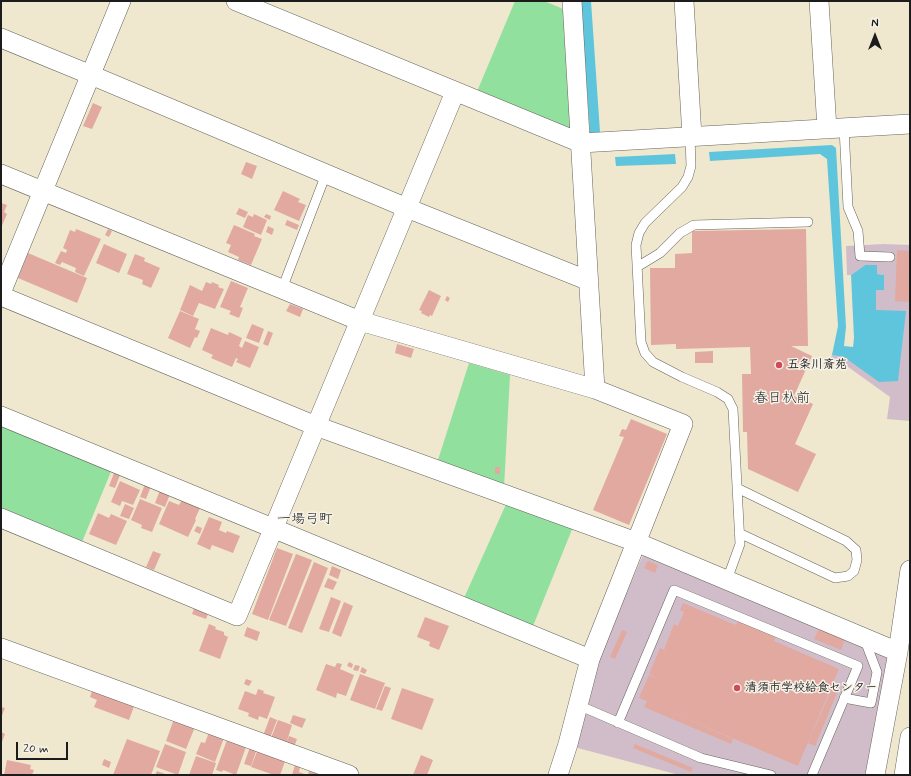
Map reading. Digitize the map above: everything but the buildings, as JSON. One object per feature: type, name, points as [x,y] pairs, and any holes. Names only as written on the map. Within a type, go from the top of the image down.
[{"type":"street","points":[[122,1],[1,294],[316,426],[636,542],[898,652]]},
{"type":"street","points":[[236,1],[581,143],[910,124]]},
{"type":"street","points":[[684,1],[691,137]]},
{"type":"street","points":[[819,1],[836,129]]},
{"type":"street","points":[[569,3],[581,143],[595,389]]},
{"type":"street","points":[[1,38],[407,208],[589,281]]},
{"type":"street","points":[[1,518],[237,616],[455,92]]},
{"type":"street","points":[[1,174],[360,321],[595,389],[683,424],[590,658],[568,744],[558,775]]},
{"type":"street","points":[[1,416],[590,658]]},
{"type":"street","points":[[875,775],[898,652],[910,570]]},
{"type":"street","points":[[1,648],[349,775]]},
{"type":"street","points":[[904,775],[910,737]]},
{"type":"lane","points":[[836,129],[848,207],[858,231],[860,256],[890,257]]},
{"type":"lane","points":[[691,137],[691,166],[688,177],[682,187],[645,223],[639,233],[636,245],[641,342],[645,353],[652,362],[717,392],[728,399],[734,409],[740,544],[727,580]]},
{"type":"lane","points":[[282,290],[326,174]]},
{"type":"lane","points":[[637,267],[660,253],[680,233],[694,225],[808,222]]},
{"type":"lane","points":[[737,488],[846,541],[856,550],[854,571],[848,576],[835,578],[739,533]]},
{"type":"lane","points":[[618,723],[674,590],[858,666],[812,775]]},
{"type":"lane","points":[[844,698],[871,703],[877,672],[863,637]]},
{"type":"lane","points":[[578,705],[701,758],[771,775]]},
{"type":"shaded area","points":[[884,244],[910,245],[910,421],[887,419],[890,397],[844,364],[830,362],[832,355],[844,357],[851,361],[876,310],[876,290],[884,290],[884,275],[877,274],[865,265],[851,275],[847,275],[846,246]]},
{"type":"shaded area","name":"清須市学校給食センター","points":[[647,554],[884,651],[890,661],[870,775],[679,775],[574,747],[594,668],[642,557]]},
{"type":"green space","points":[[515,1],[544,1],[561,8],[566,13],[573,127],[568,131],[476,94]]},
{"type":"green space","points":[[469,363],[510,375],[504,488],[437,463]]},
{"type":"green space","points":[[1,422],[112,469],[80,547],[1,514]]},
{"type":"green space","points":[[507,502],[573,527],[533,626],[464,598]]},
{"type":"water","points":[[581,1],[591,1],[600,132],[590,133]]},
{"type":"water","points":[[832,145],[836,148],[846,327],[844,346],[853,347],[854,338],[851,275],[865,265],[877,265],[877,274],[884,275],[884,290],[876,290],[876,310],[906,311],[898,381],[879,382],[844,357],[832,355],[838,326],[827,159],[820,154],[710,161],[709,152]]},
{"type":"water","points":[[675,154],[676,164],[616,166],[615,157]]},
{"type":"place","name":"五条川斎苑","points":[[779,365]]},
{"type":"place","name":"清須市学校給食センター","points":[[737,688]]},
{"type":"district","name":"春日杁前","points":[[782,399]]},
{"type":"district","name":"一場弓町","points":[[305,520]]}]
